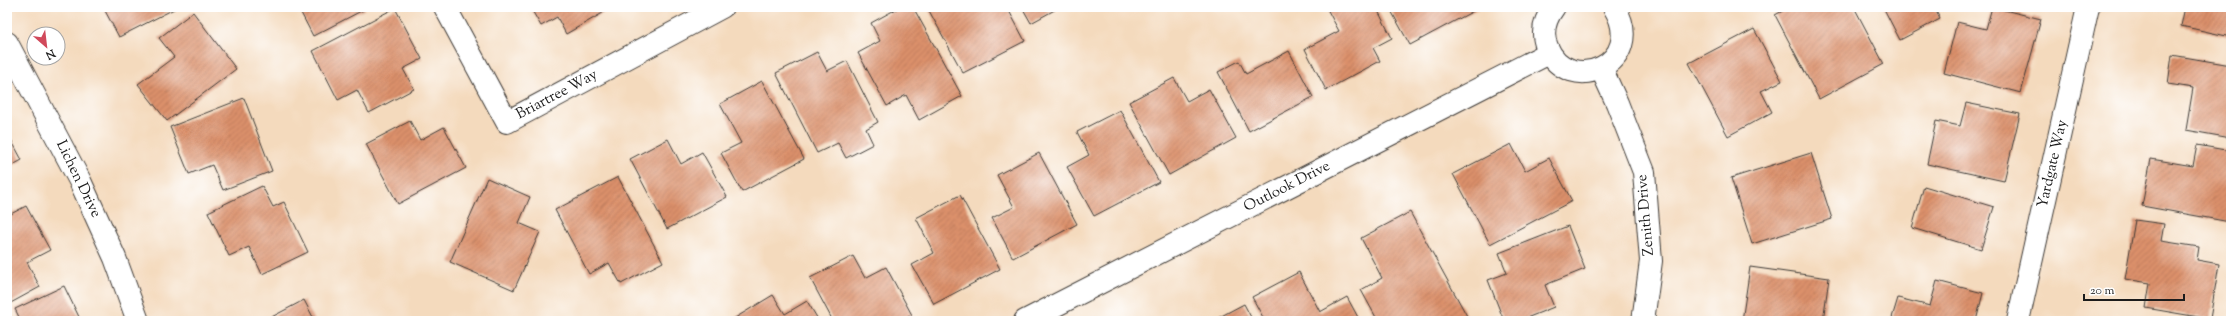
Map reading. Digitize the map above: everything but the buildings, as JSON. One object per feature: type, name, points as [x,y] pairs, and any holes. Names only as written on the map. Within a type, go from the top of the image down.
[{"type":"street","name":"Briartree Way","points":[[445,7],[506,122],[722,7]]},
{"type":"street","points":[[1554,7],[1547,16],[1544,29],[1544,42],[1549,53],[1558,64],[1570,70],[1582,72],[1601,68],[1616,56],[1622,43],[1624,30],[1619,9]]},
{"type":"street","name":"Yardgate Way","points":[[2018,321],[2088,7]]},
{"type":"street","name":"Lichen Drive","points":[[7,42],[80,181],[115,258],[138,321]]},
{"type":"street","name":"Outlook Drive","points":[[1025,321],[1549,53]]},
{"type":"street","name":"Zenith Drive","points":[[1601,68],[1617,103],[1644,172],[1651,261],[1643,321]]}]
